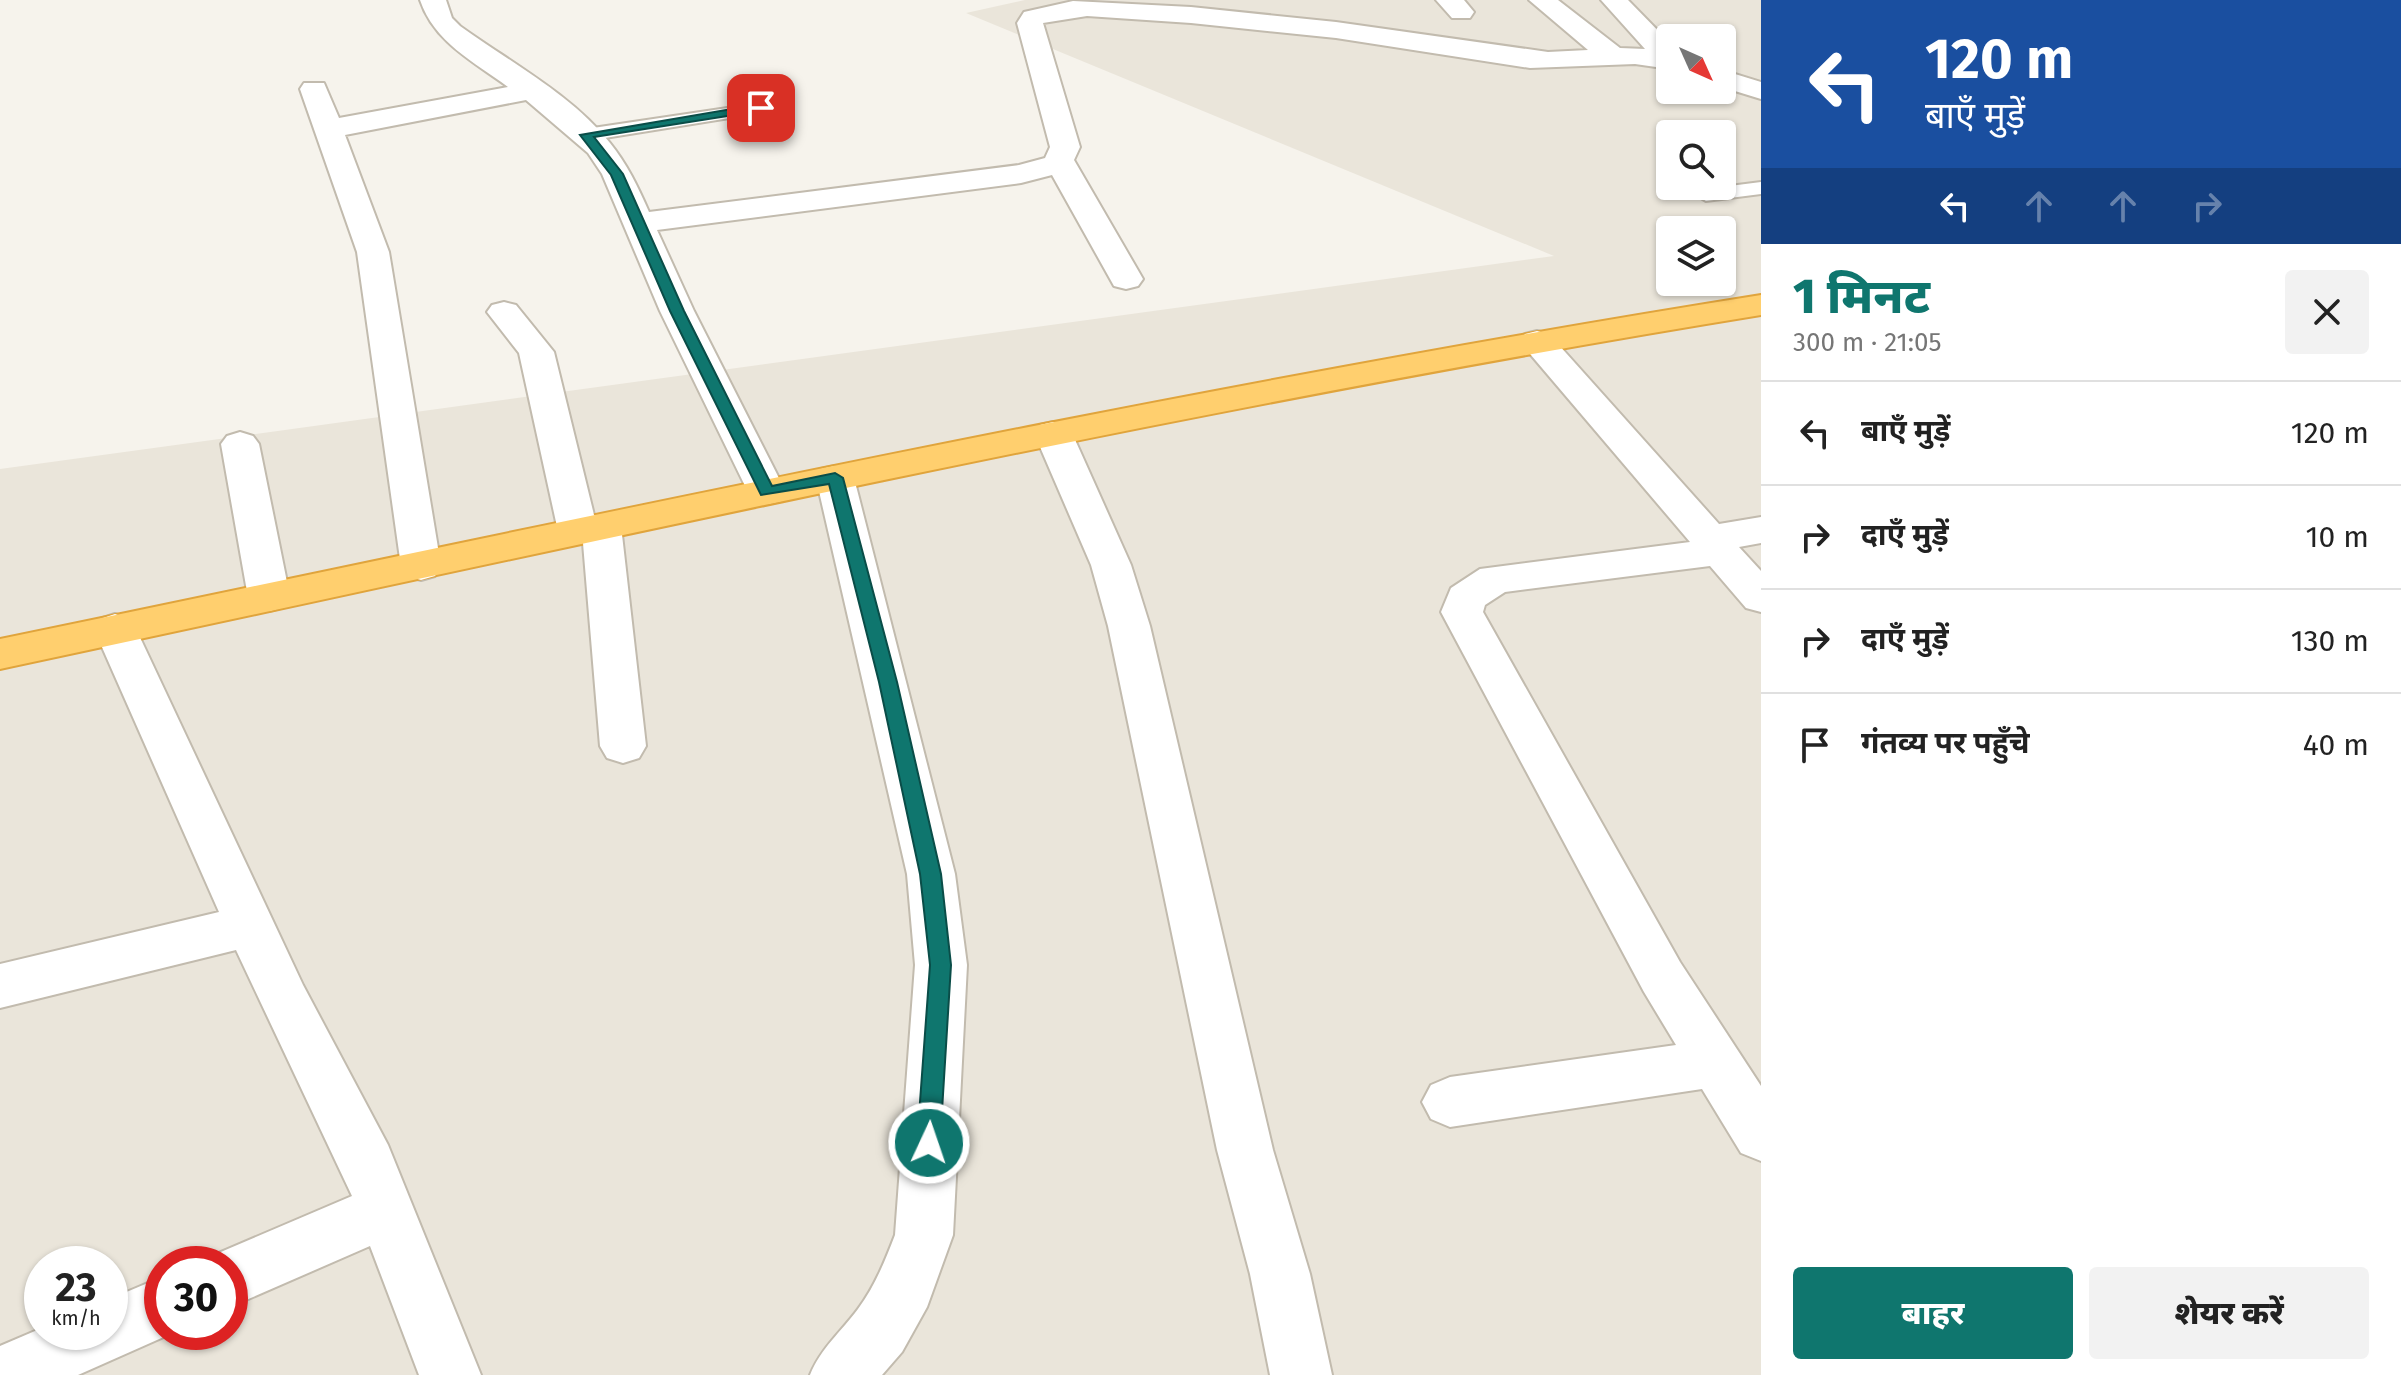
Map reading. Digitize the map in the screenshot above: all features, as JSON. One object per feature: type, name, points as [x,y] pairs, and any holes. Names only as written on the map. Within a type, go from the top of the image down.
[{"type":"highway","points":[[0,654],[1053,433],[1537,341],[1761,305]]},
{"type":"street","points":[[433,0],[440,20],[460,40],[586,135],[617,174],[677,311],[767,492]]},
{"type":"street","points":[[1127,11],[1162,0]]},
{"type":"street","points":[[1542,0],[1614,57]]},
{"type":"street","points":[[1614,0],[1656,45]]},
{"type":"street","points":[[639,223],[1043,170],[1060,161],[1065,147],[1030,23],[1033,18],[1058,10],[1127,11],[1316,27],[1530,60],[1557,62],[1632,55],[1656,58]]},
{"type":"street","points":[[1736,83],[1761,91]]},
{"type":"street","points":[[314,89],[373,252],[421,566]]},
{"type":"street","points":[[328,129],[531,91]]},
{"type":"street","points":[[1060,161],[1126,279]]},
{"type":"street","points":[[504,312],[536,352],[590,529],[623,746]]},
{"type":"street","points":[[1537,341],[1761,598]]},
{"type":"street","points":[[1053,433],[1111,565],[1129,626],[1245,1150],[1280,1274],[1301,1375]]},
{"type":"street","points":[[240,444],[269,597]]},
{"type":"street","points":[[835,478],[888,682],[921,828],[931,874],[941,965],[924,1235],[906,1286],[880,1330],[841,1375]]},
{"type":"street","points":[[1761,530],[1716,545],[1495,579],[1466,598],[1462,612],[1662,977],[1761,1135]]},
{"type":"street","points":[[115,629],[249,926],[368,1164],[450,1375]]},
{"type":"street","points":[[0,986],[249,926]]},
{"type":"street","points":[[1450,1102],[1716,1063]]},
{"type":"street","points":[[248,1270],[386,1210]]},
{"type":"street","points":[[6,1375],[64,1350]]},
{"type":"lane","points":[[586,135],[761,108]]},
{"type":"lane","points":[[1736,191],[1761,188]]},
{"type":"shaded area","points":[[1025,0],[1761,0],[1761,1375],[0,1375],[0,469],[1554,256],[966,13]]},
{"type":"route","points":[[761,108],[586,135],[617,174],[677,311],[767,492],[835,478],[888,682],[931,874],[941,965],[929,1143]]}]
